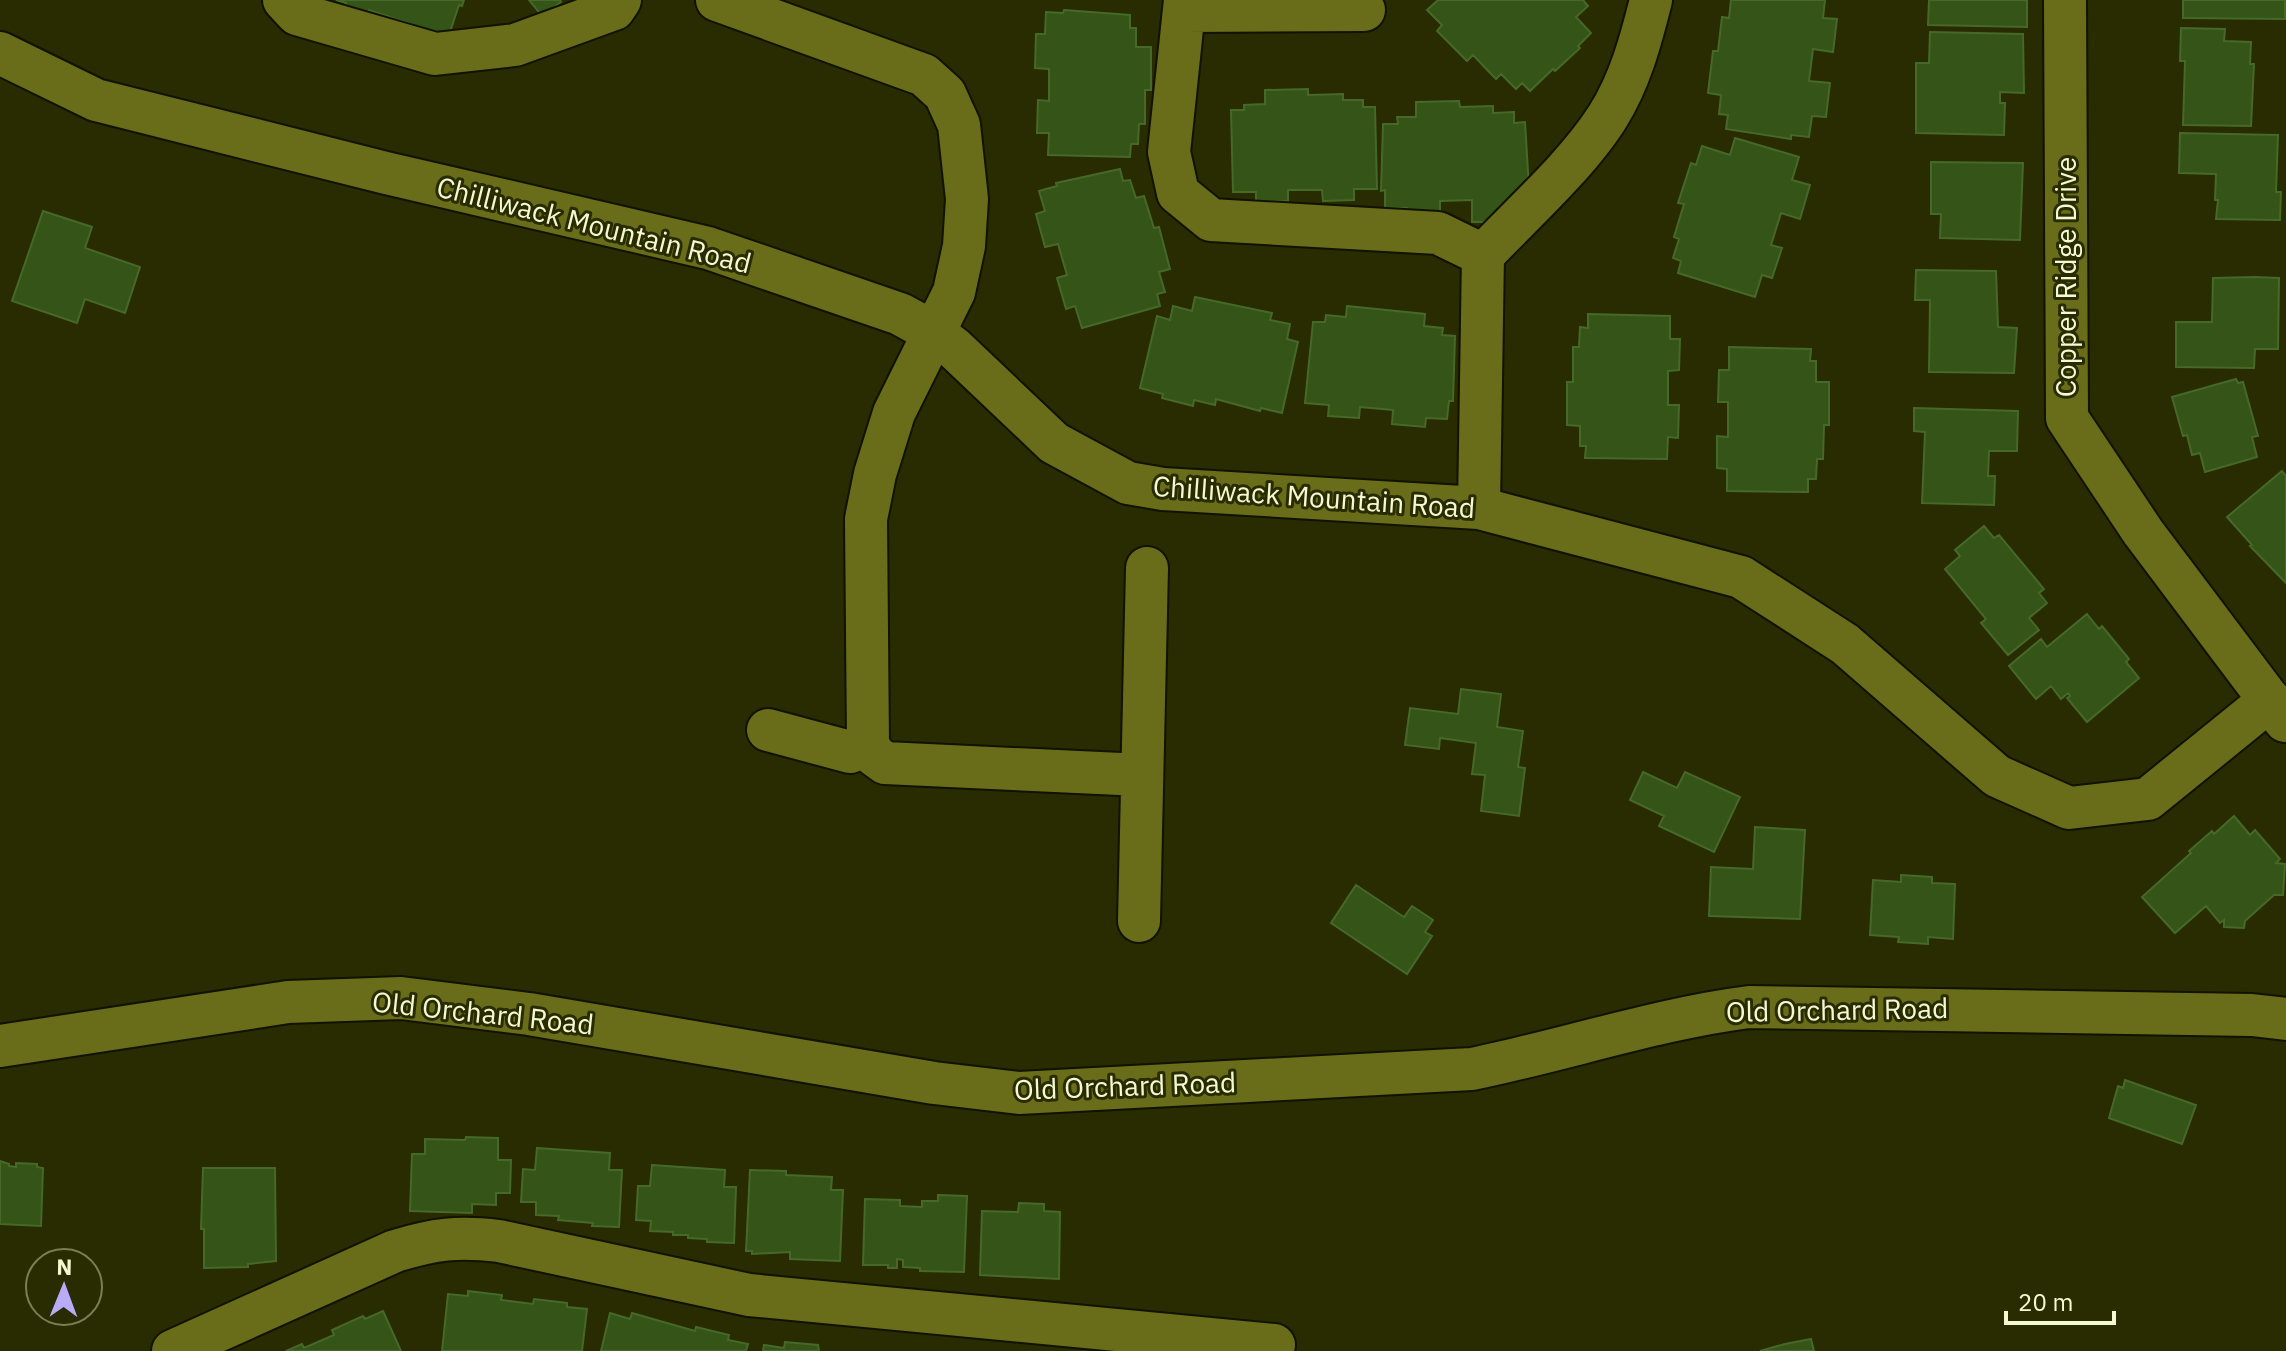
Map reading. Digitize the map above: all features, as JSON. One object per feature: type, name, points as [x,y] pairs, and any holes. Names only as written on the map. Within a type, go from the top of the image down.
[{"type":"street","points":[[284,0],[297,14],[435,54],[515,45],[614,9],[620,0]]},
{"type":"street","points":[[717,0],[924,75],[945,94],[959,125],[967,199],[964,246],[954,292],[894,413],[875,474],[866,519],[868,744],[874,755],[885,763],[1142,775]]},
{"type":"street","points":[[1479,508],[1483,255],[1568,166],[1608,116],[1638,52],[1651,0]]},
{"type":"street","name":"Copper Ridge Drive","points":[[2065,0],[2067,418],[2143,532],[2278,711]]},
{"type":"street","points":[[1364,10],[1185,5],[1169,152],[1178,193],[1211,220],[1438,233],[1483,255]]},
{"type":"street","name":"Chilliwack Mountain Road","points":[[0,53],[96,100],[386,173],[708,248],[900,314],[954,348],[1054,443],[1128,483],[1163,489],[1479,508],[1741,577],[1845,644],[1997,776],[2069,808],[2148,799],[2278,711]]},
{"type":"street","points":[[1139,921],[1147,568]]},
{"type":"street","points":[[768,730],[850,752],[868,744]]},
{"type":"street","name":"Old Orchard Road","points":[[0,1046],[288,1002],[401,998],[529,1014],[934,1083],[1019,1093],[1472,1069],[1709,1012],[1749,1007],[2269,1017]]},
{"type":"street","points":[[173,1351],[395,1251],[432,1240],[465,1237],[499,1241],[749,1295],[1274,1345]]},
{"type":"building","points":[[336,0],[464,0],[462,6],[459,5],[447,41],[424,33],[426,29],[369,10],[367,19],[343,11],[346,3]]},
{"type":"building","points":[[529,0],[560,0],[561,2],[542,16]]},
{"type":"building","points":[[1438,0],[1583,0],[1588,6],[1576,17],[1591,33],[1578,46],[1580,48],[1530,91],[1522,83],[1516,89],[1501,74],[1496,79],[1473,55],[1467,61],[1437,31],[1442,25],[1427,10]]},
{"type":"building","points":[[1731,0],[1825,0],[1823,18],[1837,19],[1833,52],[1813,49],[1809,81],[1830,83],[1826,117],[1812,116],[1809,137],[1791,135],[1791,139],[1726,129],[1728,115],[1719,114],[1721,95],[1708,93],[1713,51],[1718,51],[1722,17],[1729,18]]},
{"type":"building","points":[[1929,0],[2027,0],[2027,27],[1928,25]]},
{"type":"building","points":[[2183,0],[2285,0],[2285,19],[2183,18]]},
{"type":"building","points":[[1064,10],[1130,15],[1130,28],[1136,28],[1136,47],[1151,47],[1151,90],[1145,90],[1145,124],[1139,124],[1138,144],[1131,144],[1130,157],[1048,155],[1049,133],[1037,133],[1038,100],[1049,101],[1049,69],[1035,68],[1036,34],[1045,34],[1046,12],[1063,13]]},
{"type":"building","points":[[2181,28],[2225,29],[2224,41],[2251,42],[2250,64],[2254,64],[2251,126],[2183,125],[2185,61],[2180,61]]},
{"type":"building","points":[[1930,32],[2023,34],[2024,93],[2000,92],[2000,103],[2005,103],[2004,135],[1916,133],[1916,63],[1929,63]]},
{"type":"building","points":[[1308,89],[1308,95],[1343,94],[1343,100],[1363,100],[1363,107],[1375,107],[1377,189],[1354,189],[1354,200],[1323,201],[1322,190],[1288,190],[1288,201],[1256,202],[1256,192],[1233,192],[1231,110],[1244,110],[1244,105],[1265,104],[1265,90]]},
{"type":"building","points":[[1459,101],[1460,107],[1493,106],[1493,113],[1514,112],[1514,123],[1525,122],[1529,188],[1505,222],[1472,222],[1472,200],[1440,201],[1440,219],[1407,219],[1407,208],[1385,208],[1385,190],[1381,191],[1383,124],[1398,124],[1397,117],[1416,117],[1416,102]]},
{"type":"building","points":[[2180,133],[2278,135],[2276,192],[2281,192],[2280,220],[2216,219],[2216,174],[2179,173]]},
{"type":"building","points":[[1735,138],[1799,157],[1792,180],[1810,185],[1800,219],[1781,213],[1771,245],[1782,248],[1772,278],[1762,275],[1755,297],[1678,273],[1681,261],[1673,258],[1679,239],[1674,237],[1684,204],[1678,203],[1691,163],[1696,165],[1702,146],[1730,155]]},
{"type":"building","points":[[1931,162],[2023,163],[2020,240],[1940,238],[1941,214],[1931,214]]},
{"type":"building","points":[[1120,169],[1123,181],[1130,180],[1136,198],[1144,196],[1154,228],[1159,227],[1170,269],[1159,272],[1165,292],[1157,294],[1160,306],[1082,328],[1075,306],[1066,309],[1057,278],[1067,275],[1058,244],[1045,247],[1036,214],[1045,211],[1039,191],[1057,186],[1056,183]]},
{"type":"building","points":[[43,211],[92,227],[85,248],[140,267],[125,313],[85,299],[77,323],[12,301]]},
{"type":"building","points":[[1916,270],[1996,271],[1998,327],[2017,328],[2014,373],[1929,372],[1930,300],[1915,300]]},
{"type":"building","points":[[2213,278],[2279,278],[2278,349],[2255,349],[2254,368],[2176,367],[2176,322],[2212,322]]},
{"type":"building","points":[[1195,297],[1272,313],[1270,320],[1290,324],[1287,339],[1298,342],[1282,413],[1261,408],[1260,411],[1216,399],[1215,405],[1194,400],[1193,406],[1140,388],[1157,316],[1170,320],[1173,306],[1192,311]]},
{"type":"building","points":[[1347,306],[1425,314],[1424,326],[1443,328],[1442,335],[1455,336],[1453,401],[1449,401],[1447,419],[1426,418],[1425,427],[1392,424],[1393,410],[1360,407],[1359,418],[1328,416],[1329,405],[1305,403],[1313,322],[1325,322],[1326,315],[1346,317]]},
{"type":"building","points":[[1588,314],[1670,316],[1670,339],[1680,339],[1679,370],[1668,371],[1668,405],[1679,405],[1678,438],[1668,437],[1667,459],[1585,458],[1586,446],[1580,446],[1580,426],[1567,425],[1567,382],[1573,382],[1573,347],[1579,347],[1580,327],[1588,328]]},
{"type":"building","points":[[1729,347],[1811,349],[1810,361],[1816,361],[1816,382],[1829,382],[1829,425],[1824,425],[1823,459],[1817,459],[1816,479],[1808,479],[1808,492],[1727,491],[1727,469],[1717,468],[1717,436],[1728,437],[1728,402],[1718,402],[1719,370],[1729,370]]},
{"type":"building","points":[[2236,379],[2238,383],[2243,382],[2258,436],[2252,437],[2257,457],[2205,472],[2200,453],[2192,455],[2187,435],[2183,436],[2172,397]]},
{"type":"building","points":[[1914,408],[2018,411],[2017,451],[1989,451],[1988,476],[1995,476],[1994,505],[1922,503],[1925,432],[1914,431]]},
{"type":"building","points":[[2282,471],[2286,476],[2286,583],[2227,517]]},
{"type":"building","points":[[1984,526],[1994,538],[1999,535],[2044,589],[2039,593],[2047,603],[2029,618],[2039,630],[2008,655],[1981,623],[1986,619],[1945,569],[1960,556],[1955,550]]},
{"type":"building","points":[[2087,614],[2099,629],[2102,626],[2129,659],[2126,662],[2139,678],[2087,722],[2067,698],[2070,696],[2068,693],[2061,699],[2051,686],[2036,699],[2009,666],[2041,639],[2047,647]]},
{"type":"building","points":[[1461,689],[1501,694],[1497,727],[1523,731],[1518,767],[1525,768],[1519,816],[1481,811],[1485,775],[1472,774],[1476,743],[1440,738],[1439,749],[1405,745],[1410,708],[1458,714]]},
{"type":"building","points":[[1643,772],[1677,788],[1685,772],[1740,797],[1714,852],[1659,826],[1664,816],[1630,800]]},
{"type":"building","points":[[2234,816],[2250,835],[2255,830],[2280,859],[2276,863],[2285,864],[2283,895],[2274,895],[2245,921],[2244,928],[2224,927],[2224,920],[2220,923],[2206,906],[2175,933],[2142,897],[2191,853],[2189,851]]},
{"type":"building","points":[[1755,827],[1805,830],[1800,919],[1709,916],[1711,867],[1753,869]]},
{"type":"building","points":[[1901,875],[1932,877],[1932,883],[1955,884],[1953,939],[1928,937],[1928,944],[1898,942],[1899,937],[1870,935],[1873,880],[1901,882]]},
{"type":"building","points":[[1356,885],[1404,917],[1412,906],[1433,920],[1425,932],[1432,936],[1407,974],[1331,923]]},
{"type":"building","points":[[2125,1080],[2196,1105],[2182,1144],[2109,1118],[2118,1086],[2123,1088]]},
{"type":"building","points":[[466,1137],[498,1138],[498,1160],[511,1160],[510,1193],[496,1193],[496,1205],[472,1204],[472,1213],[410,1211],[412,1154],[425,1154],[425,1139],[465,1140]]},
{"type":"building","points":[[537,1148],[610,1153],[609,1170],[622,1170],[619,1227],[592,1226],[593,1223],[558,1220],[559,1216],[536,1215],[536,1202],[521,1202],[523,1169],[535,1170]]},
{"type":"building","points":[[0,1161],[9,1166],[16,1167],[16,1163],[37,1164],[37,1167],[43,1168],[41,1226],[0,1224]]},
{"type":"building","points":[[652,1165],[725,1170],[724,1187],[736,1187],[734,1243],[707,1242],[707,1239],[688,1238],[688,1235],[673,1235],[673,1232],[650,1231],[651,1221],[636,1220],[638,1186],[650,1186]]},
{"type":"building","points":[[203,1168],[275,1168],[276,1261],[248,1264],[248,1267],[204,1268],[204,1229],[201,1229]]},
{"type":"building","points":[[750,1170],[832,1177],[831,1190],[843,1190],[840,1261],[790,1259],[790,1252],[752,1254],[752,1251],[746,1251]]},
{"type":"building","points":[[938,1195],[967,1196],[964,1272],[920,1271],[920,1268],[903,1267],[903,1260],[897,1259],[897,1268],[863,1265],[865,1199],[900,1200],[900,1206],[922,1207],[922,1201],[938,1201]]},
{"type":"building","points":[[1019,1203],[1044,1204],[1044,1211],[1060,1212],[1059,1279],[980,1275],[982,1211],[1018,1212]]},
{"type":"building","points":[[468,1291],[502,1295],[501,1300],[533,1304],[534,1299],[587,1309],[582,1351],[442,1351],[448,1294],[468,1296]]},
{"type":"building","points":[[383,1311],[401,1351],[286,1351],[302,1344],[304,1348],[334,1335],[332,1330]]},
{"type":"building","points":[[610,1313],[630,1319],[632,1313],[695,1331],[696,1327],[729,1335],[728,1340],[748,1344],[746,1351],[601,1351]]},
{"type":"building","points":[[1811,1339],[1814,1351],[1760,1351],[1785,1344]]},
{"type":"building","points":[[785,1342],[818,1345],[819,1351],[763,1351],[764,1345],[784,1348]]}]
